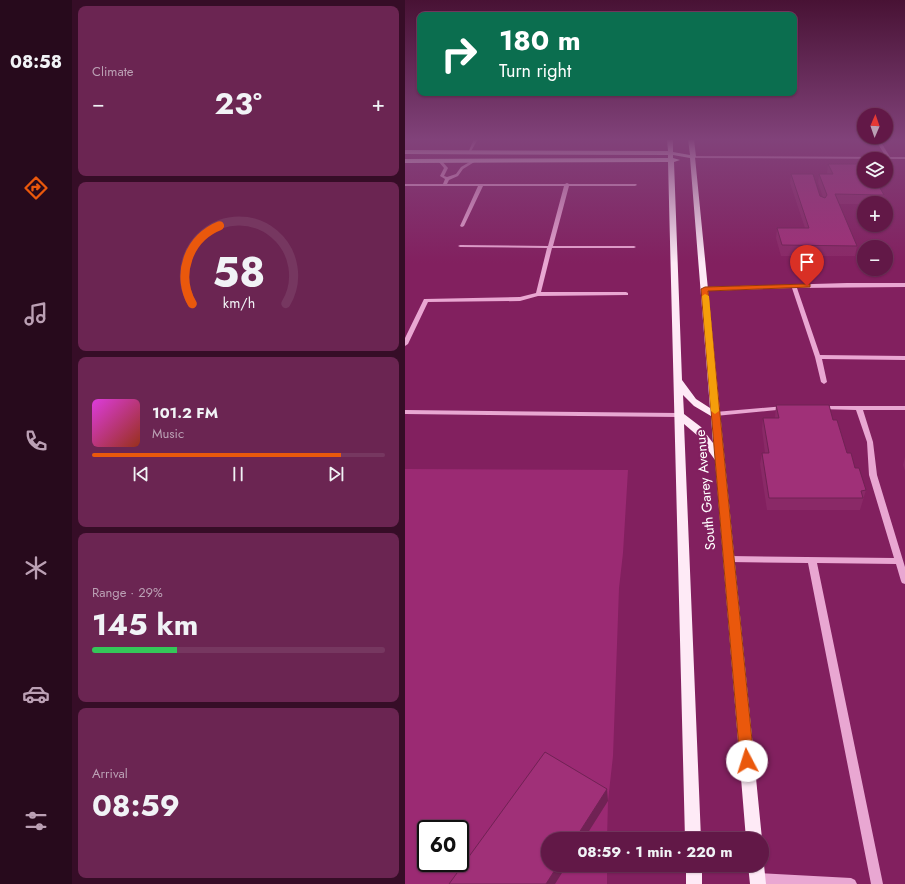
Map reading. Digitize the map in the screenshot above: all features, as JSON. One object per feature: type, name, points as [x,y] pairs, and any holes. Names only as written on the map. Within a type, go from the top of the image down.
[{"type":"main road","name":"South Garey Avenue","points":[[671,180],[693,832]]},
{"type":"main road","name":"South Garey Avenue","points":[[695,180],[719,461],[753,832]]},
{"type":"main road","points":[[677,379],[689,398],[700,407],[715,414]]},
{"type":"main road","points":[[678,415],[694,424],[701,432],[719,461]]},
{"type":"main road","points":[[694,872],[694,884]]},
{"type":"street","points":[[444,185],[446,180]]},
{"type":"street","points":[[538,294],[567,184]]},
{"type":"street","points":[[405,185],[635,184]]},
{"type":"street","points":[[462,226],[481,185]]},
{"type":"street","points":[[460,246],[634,247]]},
{"type":"street","points":[[705,289],[794,286],[905,285]]},
{"type":"street","points":[[794,286],[818,357],[824,382]]},
{"type":"street","points":[[405,344],[426,300],[519,300],[538,294],[626,294]]},
{"type":"street","points":[[818,357],[905,358]]},
{"type":"street","points":[[715,414],[789,408]]},
{"type":"street","points":[[812,408],[905,408]]},
{"type":"street","points":[[859,408],[870,442],[873,475],[905,581]]},
{"type":"street","points":[[405,412],[678,415]]},
{"type":"street","points":[[729,559],[899,561]]},
{"type":"street","points":[[812,560],[877,884]]},
{"type":"street","points":[[757,876],[851,884]]},
{"type":"shaded area","points":[[405,469],[628,470],[623,553],[619,588],[613,756],[608,801],[607,832],[541,832],[541,872],[607,872],[607,884],[405,884]]},
{"type":"building","points":[[793,180],[815,180],[820,196],[825,198],[827,195],[821,180],[857,180],[857,188],[880,188],[884,195],[835,194],[857,246],[782,245],[777,228],[809,228]]},
{"type":"building","points":[[776,405],[829,405],[833,420],[837,420],[847,453],[851,453],[855,468],[859,468],[866,490],[861,491],[863,498],[769,498],[762,453],[769,453],[763,418],[779,418]]},
{"type":"building","points":[[545,752],[607,789],[579,832],[541,832],[541,872],[554,872],[546,884],[449,884],[458,872],[469,872],[469,856]]},
{"type":"slow traffic","points":[[705,296],[715,411]]},
{"type":"route","points":[[747,761],[719,461],[705,289],[807,286]]}]
